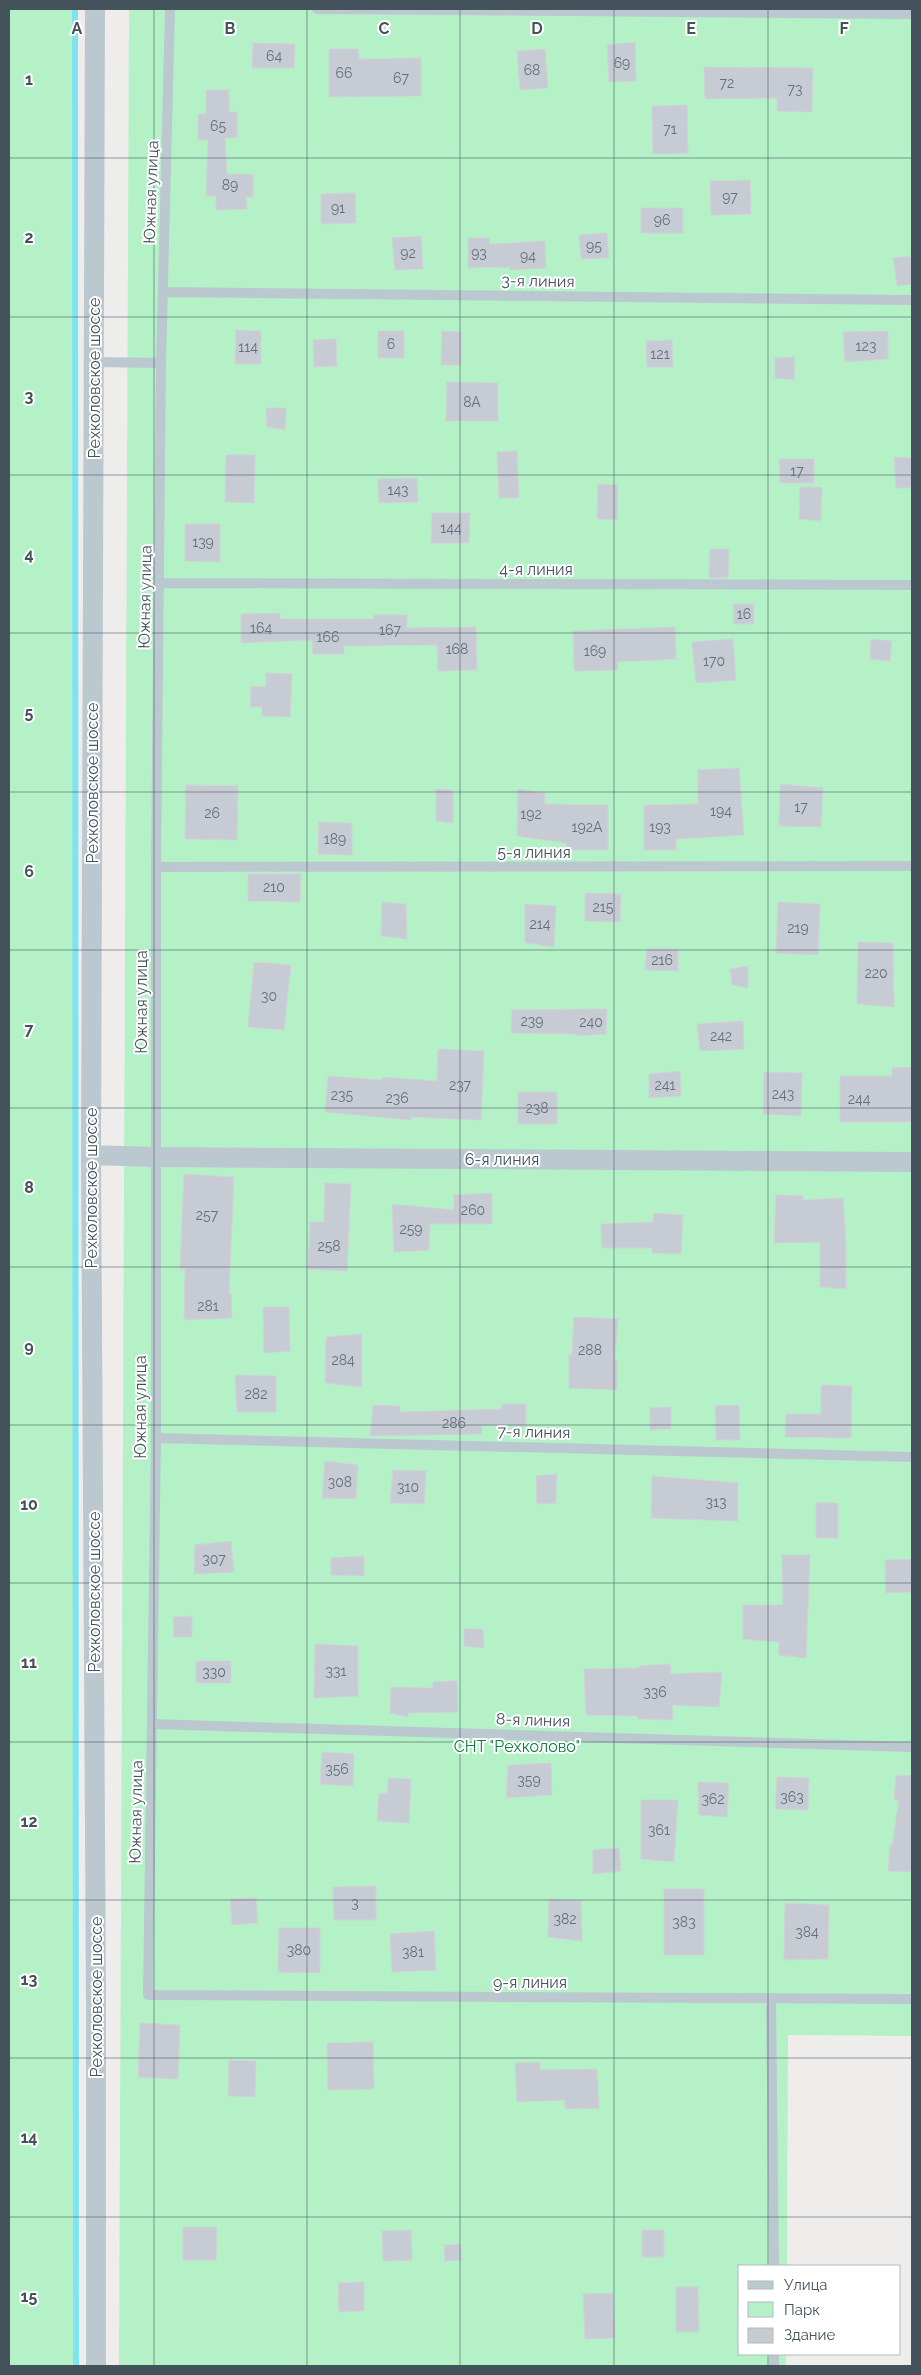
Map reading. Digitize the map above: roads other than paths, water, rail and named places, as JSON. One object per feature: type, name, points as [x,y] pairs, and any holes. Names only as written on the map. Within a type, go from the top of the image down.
[{"type":"street","name":"Рехколовское шоссе","points":[[94,9],[91,1155],[96,2001],[96,2366]]},
{"type":"street","name":"6-я линия","points":[[91,1155],[912,1162]]},
{"type":"lane","name":"Южная улица","points":[[148,1995],[156,1438],[156,867],[163,292],[170,9]]},
{"type":"lane","points":[[317,9],[912,14]]},
{"type":"lane","name":"3-я линия","points":[[163,292],[912,300]]},
{"type":"lane","points":[[94,362],[162,363]]},
{"type":"lane","name":"4-я линия","points":[[160,583],[912,585]]},
{"type":"lane","name":"5-я линия","points":[[156,867],[912,866]]},
{"type":"lane","name":"7-я линия","points":[[156,1438],[912,1457]]},
{"type":"lane","name":"8-я линия","points":[[152,1724],[912,1747]]},
{"type":"lane","name":"9-я линия","points":[[148,1995],[912,1999]]},
{"type":"lane","points":[[771,1998],[774,2265]]},
{"type":"waterway","points":[[75,9],[76,2366]]},
{"type":"park label","name":"СНТ \"Рехколово\"","points":[[517,1746]]}]
